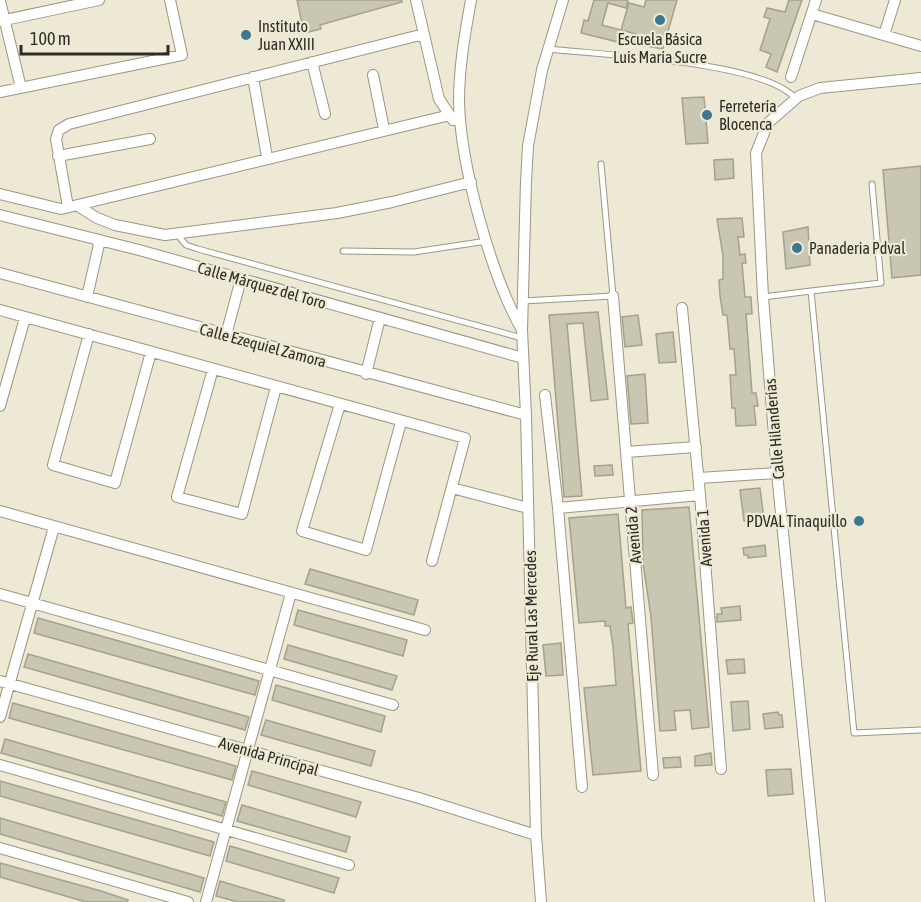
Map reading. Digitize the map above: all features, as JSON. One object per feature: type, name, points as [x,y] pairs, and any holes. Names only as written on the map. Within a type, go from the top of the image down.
[{"type":"street","points":[[2,21],[99,0]]},
{"type":"street","points":[[0,92],[182,55],[170,0]]},
{"type":"street","points":[[416,0],[439,99],[462,132]]},
{"type":"street","points":[[471,0],[464,34],[459,100],[462,132],[471,182],[506,303],[522,334]]},
{"type":"street","name":"Eje Rural Las Mercedes","points":[[541,902],[536,835],[522,334],[528,146],[548,49],[563,0]]},
{"type":"street","points":[[791,77],[816,0]]},
{"type":"street","points":[[884,36],[895,0]]},
{"type":"street","points":[[0,1],[2,21],[21,88]]},
{"type":"street","points":[[812,14],[921,46]]},
{"type":"street","points":[[424,34],[69,124],[57,134],[58,156],[73,207],[116,225],[165,234],[337,213],[471,182]]},
{"type":"street","points":[[312,63],[325,114]]},
{"type":"street","points":[[373,75],[384,129]]},
{"type":"street","points":[[253,77],[267,157]]},
{"type":"street","name":"Calle Hilanderías","points":[[820,902],[777,473],[763,297],[756,153],[768,123],[795,98],[820,88],[921,78]]},
{"type":"street","points":[[0,194],[54,208],[73,207],[267,157],[450,115]]},
{"type":"street","points":[[58,156],[150,139]]},
{"type":"street","name":"Calle Márquez del Toro","points":[[0,215],[100,240],[523,358]]},
{"type":"street","points":[[87,297],[100,240]]},
{"type":"street","name":"Calle Ezequiel Zamora","points":[[0,273],[366,374],[526,415]]},
{"type":"street","points":[[226,335],[241,279]]},
{"type":"street","name":"Avenida 2","points":[[614,296],[653,775]]},
{"type":"street","name":"Avenida 1","points":[[682,308],[699,478],[721,769]]},
{"type":"street","points":[[0,310],[465,438],[432,561]]},
{"type":"street","points":[[0,406],[25,318]]},
{"type":"street","points":[[366,374],[380,318]]},
{"type":"street","points":[[89,334],[52,465],[116,483],[151,352]]},
{"type":"street","points":[[213,369],[177,497],[242,514],[276,387]]},
{"type":"street","points":[[545,395],[558,508],[582,787]]},
{"type":"street","points":[[340,404],[302,531],[366,550],[401,422]]},
{"type":"street","points":[[626,452],[696,447]]},
{"type":"street","points":[[699,478],[777,473]]},
{"type":"street","points":[[452,488],[528,508]]},
{"type":"street","points":[[558,508],[700,495]]},
{"type":"street","points":[[0,512],[425,630]]},
{"type":"street","points":[[0,717],[5,682],[33,603],[54,527]]},
{"type":"street","points":[[206,902],[291,593]]},
{"type":"street","points":[[0,594],[393,705]]},
{"type":"street","name":"Avenida Principal","points":[[5,682],[419,798],[536,835]]},
{"type":"street","points":[[0,765],[349,865]]},
{"type":"street","points":[[0,848],[188,902]]},
{"type":"lane","points":[[548,49],[710,68],[774,84],[795,98]]},
{"type":"lane","points":[[523,302],[614,296],[601,164]]},
{"type":"lane","points":[[763,297],[881,283],[872,184]]},
{"type":"lane","points":[[176,233],[186,245],[198,249],[522,334]]},
{"type":"lane","points":[[343,251],[414,252],[488,241]]},
{"type":"lane","points":[[811,291],[854,733],[921,730]]},
{"type":"building","points":[[297,0],[402,0],[402,2],[320,25],[321,29],[304,33]]},
{"type":"building","points":[[594,0],[628,0],[626,8],[608,3],[602,25],[621,30],[618,42],[581,33],[584,20],[588,21]]},
{"type":"building","points":[[646,0],[677,0],[663,49],[634,44],[636,34],[621,30],[629,3],[644,7]]},
{"type":"building","points":[[789,0],[802,0],[777,72],[766,67],[771,54],[760,50],[770,19],[764,17],[767,8],[785,12]]},
{"type":"building","points":[[704,97],[708,143],[686,144],[682,98]]},
{"type":"building","points":[[733,159],[734,178],[715,180],[714,160]]},
{"type":"building","points":[[921,166],[921,275],[892,278],[883,170]]},
{"type":"building","points":[[742,218],[744,237],[738,237],[740,255],[745,254],[746,263],[742,263],[745,297],[751,297],[752,314],[746,314],[752,393],[756,393],[758,406],[754,406],[756,425],[736,426],[735,408],[732,408],[730,375],[736,375],[734,349],[730,349],[727,315],[723,315],[720,296],[719,280],[723,279],[723,256],[717,219]]},
{"type":"building","name":"Panaderia Pdval","points":[[808,227],[810,265],[786,269],[783,232]]},
{"type":"building","points":[[598,312],[608,399],[591,401],[583,323],[567,324],[582,496],[564,497],[549,315]]},
{"type":"building","points":[[638,315],[642,345],[625,347],[622,317]]},
{"type":"building","points":[[673,332],[676,362],[659,363],[656,334]]},
{"type":"building","points":[[645,374],[648,423],[631,424],[627,376]]},
{"type":"building","points":[[612,465],[613,475],[595,476],[594,466]]},
{"type":"building","points":[[760,488],[764,519],[744,521],[740,490]]},
{"type":"building","points":[[689,507],[709,727],[692,729],[690,710],[674,711],[676,730],[660,731],[651,617],[643,563],[642,510]]},
{"type":"building","points":[[618,514],[626,608],[631,607],[633,623],[628,624],[641,771],[593,775],[584,688],[616,685],[613,646],[610,626],[605,626],[605,621],[579,623],[569,518]]},
{"type":"building","points":[[765,545],[766,556],[748,558],[748,555],[744,555],[743,548]]},
{"type":"building","points":[[310,569],[418,600],[414,615],[305,584]]},
{"type":"building","points":[[740,606],[741,620],[717,622],[717,614],[722,614],[721,608]]},
{"type":"building","points":[[298,610],[407,640],[403,656],[294,625]]},
{"type":"building","points":[[38,618],[259,681],[255,695],[34,633]]},
{"type":"building","points":[[561,643],[563,675],[546,676],[543,645]]},
{"type":"building","points":[[288,645],[397,676],[392,690],[284,659]]},
{"type":"building","points":[[28,654],[249,717],[245,730],[24,667]]},
{"type":"building","points":[[744,659],[745,673],[728,674],[726,660]]},
{"type":"building","points":[[276,685],[385,716],[381,732],[272,700]]},
{"type":"building","points":[[748,701],[750,729],[733,731],[731,702]]},
{"type":"building","points":[[13,703],[236,766],[232,780],[9,718]]},
{"type":"building","points":[[778,712],[782,715],[783,727],[765,729],[763,714]]},
{"type":"building","points":[[266,720],[375,751],[371,766],[261,735]]},
{"type":"building","points":[[5,739],[226,802],[222,816],[1,753]]},
{"type":"building","points":[[711,753],[712,765],[695,766],[695,756]]},
{"type":"building","points":[[680,757],[681,767],[664,768],[663,758]]},
{"type":"building","points":[[791,769],[793,794],[768,796],[766,770]]},
{"type":"building","points":[[252,771],[361,802],[356,817],[248,785]]},
{"type":"building","points":[[0,781],[214,842],[210,856],[0,796]]},
{"type":"building","points":[[242,805],[350,837],[346,852],[237,821]]},
{"type":"building","points":[[0,818],[204,878],[200,892],[0,834]]},
{"type":"building","points":[[230,846],[339,878],[334,893],[226,861]]},
{"type":"building","points":[[0,863],[128,900],[127,902],[86,902],[0,877]]},
{"type":"building","points":[[220,881],[284,900],[284,902],[238,902],[216,896]]},
{"type":"place","name":"Escuela Básica Luis María Sucre","points":[[660,20]]},
{"type":"place","name":"Instituto Juan XXIII","points":[[246,35]]},
{"type":"place","name":"Ferretería Blocenca","points":[[707,115]]},
{"type":"place","name":"Panaderia Pdval","points":[[797,248]]},
{"type":"place","name":"PDVAL Tinaquillo","points":[[859,521]]}]
